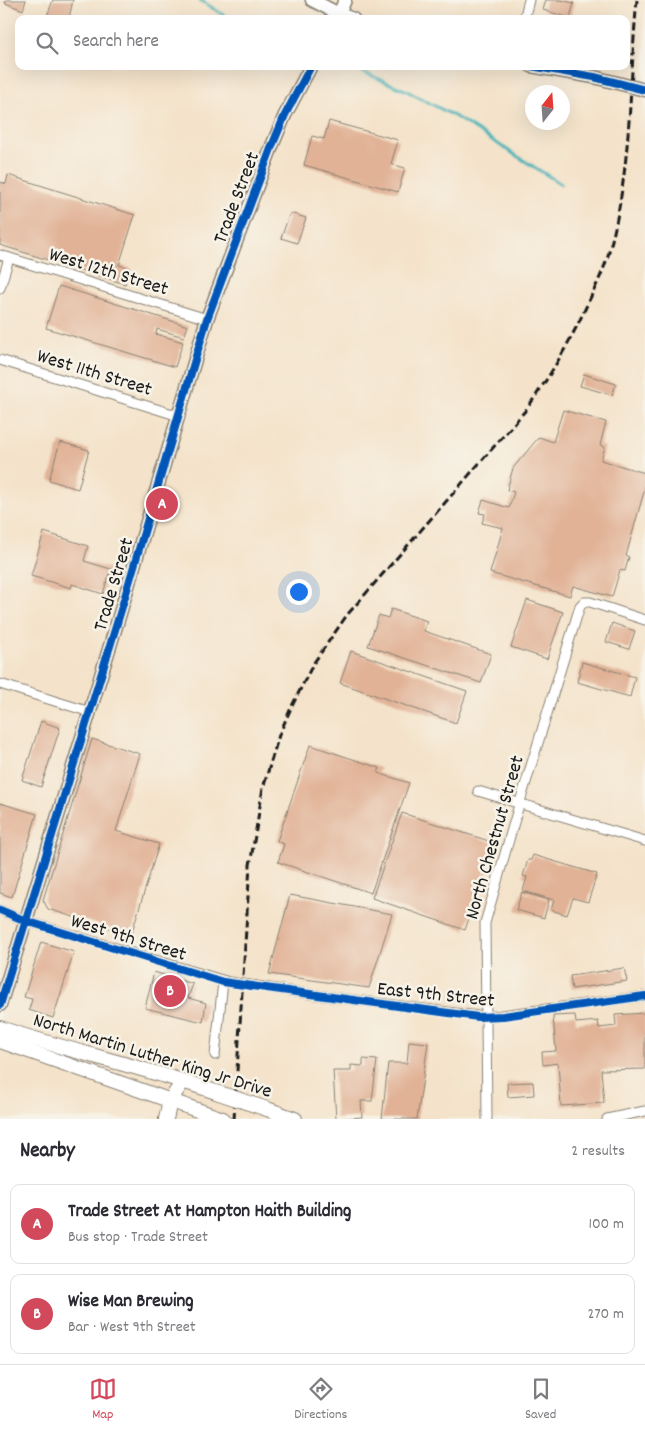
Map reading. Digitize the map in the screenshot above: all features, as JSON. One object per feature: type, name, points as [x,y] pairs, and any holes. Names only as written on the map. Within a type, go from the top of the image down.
[{"type":"main road","name":"North Martin Luther King Jr Drive","points":[[0,1028],[182,1081],[295,1119]]},
{"type":"main road","name":"North Martin Luther King Jr Drive","points":[[0,1041],[170,1101],[184,1112],[219,1118]]},
{"type":"main road","points":[[166,1119],[170,1101],[182,1081]]},
{"type":"main road","points":[[182,1081],[184,1112]]},
{"type":"street","points":[[312,0],[335,15]]},
{"type":"street","points":[[339,15],[345,0]]},
{"type":"street","points":[[525,15],[529,0]]},
{"type":"street","name":"Trade Street","points":[[0,1005],[90,712],[207,319],[272,146],[309,70]]},
{"type":"street","points":[[554,70],[594,77],[645,90]]},
{"type":"street","points":[[0,288],[4,257]]},
{"type":"street","name":"West 12th Street","points":[[4,257],[207,319]]},
{"type":"street","name":"West 11th Street","points":[[0,360],[179,416]]},
{"type":"street","name":"North Chestnut Street","points":[[487,1119],[485,923],[580,606],[584,602],[590,602],[645,620]]},
{"type":"street","points":[[0,684],[90,712]]},
{"type":"street","points":[[478,791],[645,842]]},
{"type":"street","name":"West 9th Street","points":[[0,910],[26,921],[226,982]]},
{"type":"street","points":[[215,1055],[226,982]]},
{"type":"street","name":"East 9th Street","points":[[226,982],[486,1017],[645,996]]},
{"type":"street","points":[[608,1119],[645,1111]]},
{"type":"building","points":[[6,0],[26,0],[23,10],[5,3]]},
{"type":"building","points":[[53,0],[73,0],[70,15],[47,15]]},
{"type":"building","points":[[546,0],[561,0],[574,3],[571,15],[560,15],[543,10]]},
{"type":"building","points":[[329,121],[398,140],[391,164],[405,168],[398,192],[304,165],[312,136],[324,139]]},
{"type":"building","points":[[8,175],[135,215],[119,265],[130,268],[125,284],[0,245],[0,182],[6,184]]},
{"type":"building","points":[[290,213],[306,218],[297,243],[281,238]]},
{"type":"building","points":[[59,286],[188,326],[184,337],[157,329],[156,334],[183,342],[175,367],[46,328]]},
{"type":"building","points":[[584,374],[616,384],[612,395],[580,386]]},
{"type":"building","points":[[563,410],[606,422],[600,445],[605,447],[601,460],[645,473],[645,488],[626,556],[629,557],[625,571],[620,570],[612,597],[573,586],[570,596],[490,573],[503,528],[482,523],[485,514],[479,513],[483,500],[509,508],[514,492],[507,490],[513,468],[539,437],[553,442]]},
{"type":"building","points":[[60,442],[89,450],[78,489],[49,480]]},
{"type":"building","points":[[44,532],[88,546],[84,561],[114,570],[112,575],[109,574],[103,594],[72,584],[71,588],[31,576]]},
{"type":"building","points":[[527,600],[563,612],[547,659],[511,647]]},
{"type":"building","points":[[391,609],[427,621],[424,631],[491,654],[481,683],[368,646],[379,615],[388,618]]},
{"type":"building","points":[[612,623],[635,631],[629,649],[606,642]]},
{"type":"building","points":[[351,651],[467,691],[456,723],[340,683]]},
{"type":"building","points":[[582,662],[635,677],[630,697],[577,682]]},
{"type":"building","points":[[41,721],[60,728],[41,787],[22,780]]},
{"type":"building","points":[[92,739],[140,754],[116,831],[159,844],[131,935],[48,909],[43,900]]},
{"type":"building","points":[[310,745],[380,768],[378,773],[409,783],[371,893],[278,862],[284,844],[277,841]]},
{"type":"building","points":[[0,803],[37,814],[12,897],[0,893]]},
{"type":"building","points":[[402,813],[495,843],[465,930],[372,898]]},
{"type":"building","points":[[533,855],[597,874],[588,902],[573,898],[567,915],[551,910],[554,900],[523,891],[527,877],[523,876],[528,860],[531,860]]},
{"type":"building","points":[[522,892],[549,900],[544,918],[516,910]]},
{"type":"building","points":[[290,895],[392,914],[369,988],[269,974]]},
{"type":"building","points":[[41,942],[74,952],[53,1018],[29,1010],[32,999],[24,997]]},
{"type":"building","points":[[624,968],[627,981],[572,989],[570,976]]},
{"type":"building","points":[[154,972],[193,984],[188,998],[206,1003],[203,1022],[145,1008]]},
{"type":"building","points":[[645,1013],[645,1069],[601,1070],[604,1103],[561,1106],[558,1063],[543,1065],[542,1052],[556,1051],[553,1016],[575,1015],[576,1023],[598,1021],[599,1028],[616,1026],[615,1015]]},
{"type":"building","points":[[409,1041],[428,1043],[417,1119],[382,1119],[388,1063],[407,1063]]},
{"type":"building","points":[[363,1059],[377,1060],[372,1101],[361,1101],[362,1117],[336,1119],[333,1071],[351,1071],[351,1065],[363,1066]]},
{"type":"building","points":[[533,1082],[534,1095],[508,1097],[507,1083]]},
{"type":"waterway","points":[[200,0],[223,15]]},
{"type":"waterway","points":[[358,70],[405,90],[454,116],[561,184]]},
{"type":"railway","points":[[234,1119],[250,865],[263,788],[279,735],[313,664],[347,615],[525,411],[573,334],[605,263],[617,217],[629,124],[637,0]]},
{"type":"cycle path","points":[[0,1005],[121,610],[207,319],[272,146],[285,115],[309,70]]},
{"type":"cycle path","points":[[554,70],[594,77],[645,90]]},
{"type":"cycle path","points":[[0,910],[26,921],[223,982],[478,1017],[503,1016],[645,996]]},
{"type":"place","name":"Trade Street At Hampton Haith Building","points":[[162,504]]},
{"type":"place","name":"Wise Man Brewing","points":[[170,991]]}]
